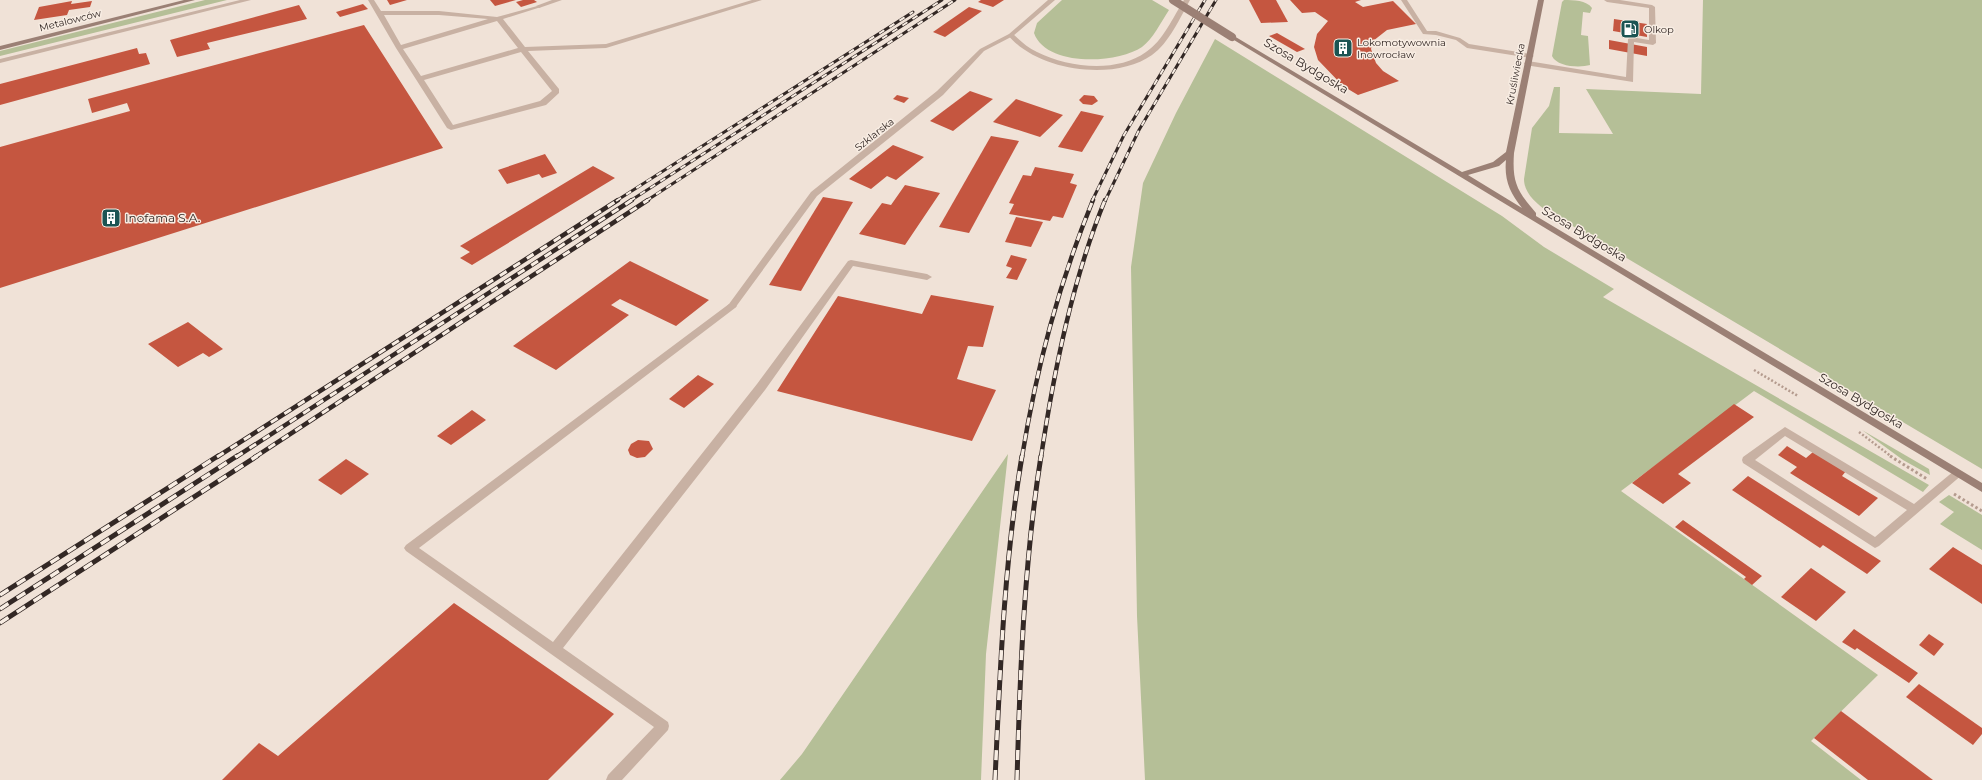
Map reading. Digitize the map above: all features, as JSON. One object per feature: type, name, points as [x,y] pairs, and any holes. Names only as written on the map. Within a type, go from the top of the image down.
[{"type":"main road","name":"Metalowców","points":[[0,48],[192,0]]},
{"type":"main road","name":"Szosa Bydgoska","points":[[1173,0],[1538,222],[1982,488]]},
{"type":"main road","name":"Kruśliwiecka","points":[[1538,222],[1512,190],[1509,170],[1510,153],[1541,0]]},
{"type":"main road","points":[[1461,174],[1496,164],[1510,153]]},
{"type":"street","points":[[0,61],[248,0]]},
{"type":"street","points":[[371,0],[399,48],[451,128],[543,103],[556,91],[499,19],[476,15],[407,11],[379,13]]},
{"type":"street","points":[[399,48],[559,0]]},
{"type":"street","points":[[420,79],[523,49],[606,46],[759,0]]},
{"type":"street","name":"Szklarska","points":[[554,650],[410,548],[732,306],[814,194],[940,93],[982,50],[1011,35],[1052,0]]},
{"type":"street","points":[[1011,35],[1034,53],[1058,63],[1089,67],[1117,65],[1141,58],[1150,53],[1157,46],[1187,0]]},
{"type":"street","points":[[1404,0],[1425,33],[1436,33],[1458,39],[1467,46],[1630,80],[1631,39],[1653,43],[1652,7],[1607,0]]},
{"type":"street","points":[[613,780],[663,726],[554,650],[761,388],[851,262],[928,277]]},
{"type":"street","points":[[1914,509],[1785,431],[1747,460],[1874,543],[1958,474]]},
{"type":"path","points":[[1751,368],[1804,400]]},
{"type":"path","points":[[1857,431],[1899,462],[1982,511]]},
{"type":"green space","points":[[205,0],[227,0],[0,56],[0,51]]},
{"type":"green space","points":[[1062,0],[1152,0],[1169,10],[1153,35],[1142,47],[1131,53],[1116,57],[1083,59],[1067,57],[1052,52],[1041,44],[1034,33],[1037,23]]},
{"type":"green space","points":[[1564,0],[1576,0],[1583,2],[1592,8],[1590,13],[1583,12],[1581,35],[1588,36],[1590,65],[1569,66],[1555,60],[1552,56],[1562,2]]},
{"type":"green space","points":[[1703,0],[1982,0],[1982,469],[1544,209],[1528,192],[1524,184],[1524,179],[1532,128],[1549,106],[1554,87],[1560,87],[1559,133],[1613,134],[1586,89],[1701,94]]},
{"type":"green space","points":[[1215,39],[1502,216],[1544,247],[1614,289],[1603,297],[1929,485],[1923,492],[1754,391],[1621,491],[1878,675],[1811,741],[1861,780],[1145,780],[1137,616],[1131,267],[1143,183],[1176,113]]},
{"type":"green space","points":[[1862,430],[1929,469],[1930,475],[1903,460]]},
{"type":"green space","points":[[1008,454],[986,654],[981,780],[780,780],[802,754]]},
{"type":"green space","points":[[1949,495],[1982,515],[1982,550],[1940,524],[1954,512],[1939,502]]},
{"type":"building","points":[[387,0],[407,0],[390,5]]},
{"type":"building","points":[[490,0],[516,0],[495,6]]},
{"type":"building","points":[[523,0],[534,0],[537,2],[521,7],[516,2]]},
{"type":"building","points":[[981,0],[1004,0],[993,7],[978,2]]},
{"type":"building","points":[[1249,0],[1276,0],[1288,22],[1261,23]]},
{"type":"building","name":"Lokomotywownia Inowrocław","points":[[1290,0],[1361,0],[1355,2],[1363,7],[1393,1],[1416,24],[1387,30],[1373,41],[1371,49],[1376,63],[1383,71],[1399,81],[1358,95],[1343,86],[1318,60],[1314,47],[1317,34],[1328,21],[1315,12],[1302,13]]},
{"type":"building","points":[[72,1],[71,4],[92,1],[90,7],[69,10],[67,15],[34,20],[39,7]]},
{"type":"building","points":[[363,4],[368,9],[340,17],[336,12]]},
{"type":"building","points":[[299,5],[307,19],[207,43],[210,49],[177,57],[170,40]]},
{"type":"building","points":[[969,7],[982,11],[945,37],[933,32]]},
{"type":"building","points":[[1614,19],[1647,24],[1647,37],[1613,31]]},
{"type":"building","name":"Inofama S.A.","points":[[364,25],[443,148],[0,288],[0,147],[130,111],[127,103],[92,113],[88,99]]},
{"type":"building","points":[[1277,33],[1305,49],[1297,52],[1269,36]]},
{"type":"building","points":[[1609,40],[1647,47],[1647,56],[1609,49]]},
{"type":"building","points":[[137,48],[139,54],[146,53],[150,64],[0,105],[0,84]]},
{"type":"building","points":[[970,91],[993,99],[953,131],[930,121]]},
{"type":"building","points":[[897,95],[909,98],[904,103],[893,99]]},
{"type":"building","points":[[1084,95],[1094,96],[1098,101],[1092,105],[1083,104],[1079,100]]},
{"type":"building","points":[[1016,99],[1063,115],[1040,137],[993,122]]},
{"type":"building","points":[[1081,111],[1104,116],[1082,152],[1058,147]]},
{"type":"building","points":[[991,136],[1019,141],[969,233],[939,227]]},
{"type":"building","points":[[893,145],[924,157],[896,180],[887,176],[871,189],[849,179]]},
{"type":"building","points":[[545,154],[557,173],[542,178],[539,174],[507,184],[498,170]]},
{"type":"building","points":[[593,166],[615,178],[472,265],[460,258],[470,252],[460,246]]},
{"type":"building","points":[[1035,167],[1074,174],[1070,183],[1077,185],[1063,218],[1053,216],[1050,221],[1009,214],[1014,204],[1009,203],[1023,175],[1031,176]]},
{"type":"building","points":[[905,185],[940,193],[905,245],[859,234],[882,203],[891,205]]},
{"type":"building","points":[[823,197],[853,202],[801,291],[769,285]]},
{"type":"building","points":[[1016,217],[1043,222],[1031,247],[1005,242]]},
{"type":"building","points":[[1011,255],[1027,259],[1017,280],[1006,278],[1012,268],[1006,266]]},
{"type":"building","points":[[630,261],[709,300],[676,326],[620,299],[611,305],[629,315],[556,370],[513,346]]},
{"type":"building","points":[[931,295],[994,306],[983,347],[968,346],[957,379],[996,390],[972,441],[777,391],[838,296],[922,314]]},
{"type":"building","points":[[188,322],[223,349],[209,357],[203,353],[178,367],[148,344]]},
{"type":"building","points":[[698,375],[714,384],[684,408],[669,399]]},
{"type":"building","points":[[1734,404],[1754,417],[1678,474],[1691,483],[1663,504],[1632,483]]},
{"type":"building","points":[[472,410],[486,420],[451,445],[437,436]]},
{"type":"building","points":[[638,440],[649,441],[653,449],[645,457],[637,458],[630,455],[628,450],[631,444]]},
{"type":"building","points":[[1787,446],[1806,458],[1813,452],[1846,471],[1842,476],[1878,498],[1859,516],[1790,473],[1797,467],[1778,455]]},
{"type":"building","points":[[346,459],[369,474],[341,495],[318,480]]},
{"type":"building","points":[[1748,476],[1881,561],[1867,574],[1823,545],[1820,548],[1732,490]]},
{"type":"building","points":[[1683,520],[1762,576],[1752,585],[1744,579],[1746,577],[1675,527]]},
{"type":"building","points":[[1953,547],[1982,565],[1982,604],[1929,569]]},
{"type":"building","points":[[1811,568],[1846,592],[1816,621],[1781,597]]},
{"type":"building","points":[[454,603],[614,714],[548,780],[222,780],[259,743],[278,756]]},
{"type":"building","points":[[1854,629],[1918,673],[1909,683],[1857,648],[1855,650],[1842,642]]},
{"type":"building","points":[[1929,634],[1944,644],[1934,656],[1919,645]]},
{"type":"building","points":[[1919,684],[1982,728],[1982,734],[1973,745],[1906,697]]},
{"type":"building","points":[[1841,711],[1933,780],[1868,780],[1814,738]]},
{"type":"railway","points":[[630,201],[942,0]]},
{"type":"railway","points":[[646,201],[955,0]]},
{"type":"railway","points":[[1092,201],[1124,135],[1205,0]]},
{"type":"railway","points":[[1105,201],[1139,130],[1216,0]]},
{"type":"railway","points":[[616,201],[913,12]]},
{"type":"railway","points":[[217,457],[618,200]]},
{"type":"railway","points":[[236,457],[632,200]]},
{"type":"railway","points":[[255,457],[648,200]]},
{"type":"railway","points":[[1022,457],[1034,391],[1050,327],[1069,264],[1093,200]]},
{"type":"railway","points":[[1041,457],[1058,359],[1074,294],[1093,231],[1105,200]]},
{"type":"railway","points":[[0,595],[218,456]]},
{"type":"railway","points":[[0,609],[237,456]]},
{"type":"railway","points":[[0,623],[257,456]]},
{"type":"railway","points":[[995,780],[1001,658],[1007,577],[1022,456]]},
{"type":"railway","points":[[1017,780],[1021,658],[1030,537],[1041,456]]},
{"type":"place","name":"Olkop","points":[[1630,29]]},
{"type":"place","name":"Lokomotywownia Inowrocław","points":[[1343,48]]},
{"type":"place","name":"Inofama S.A.","points":[[111,218]]}]
